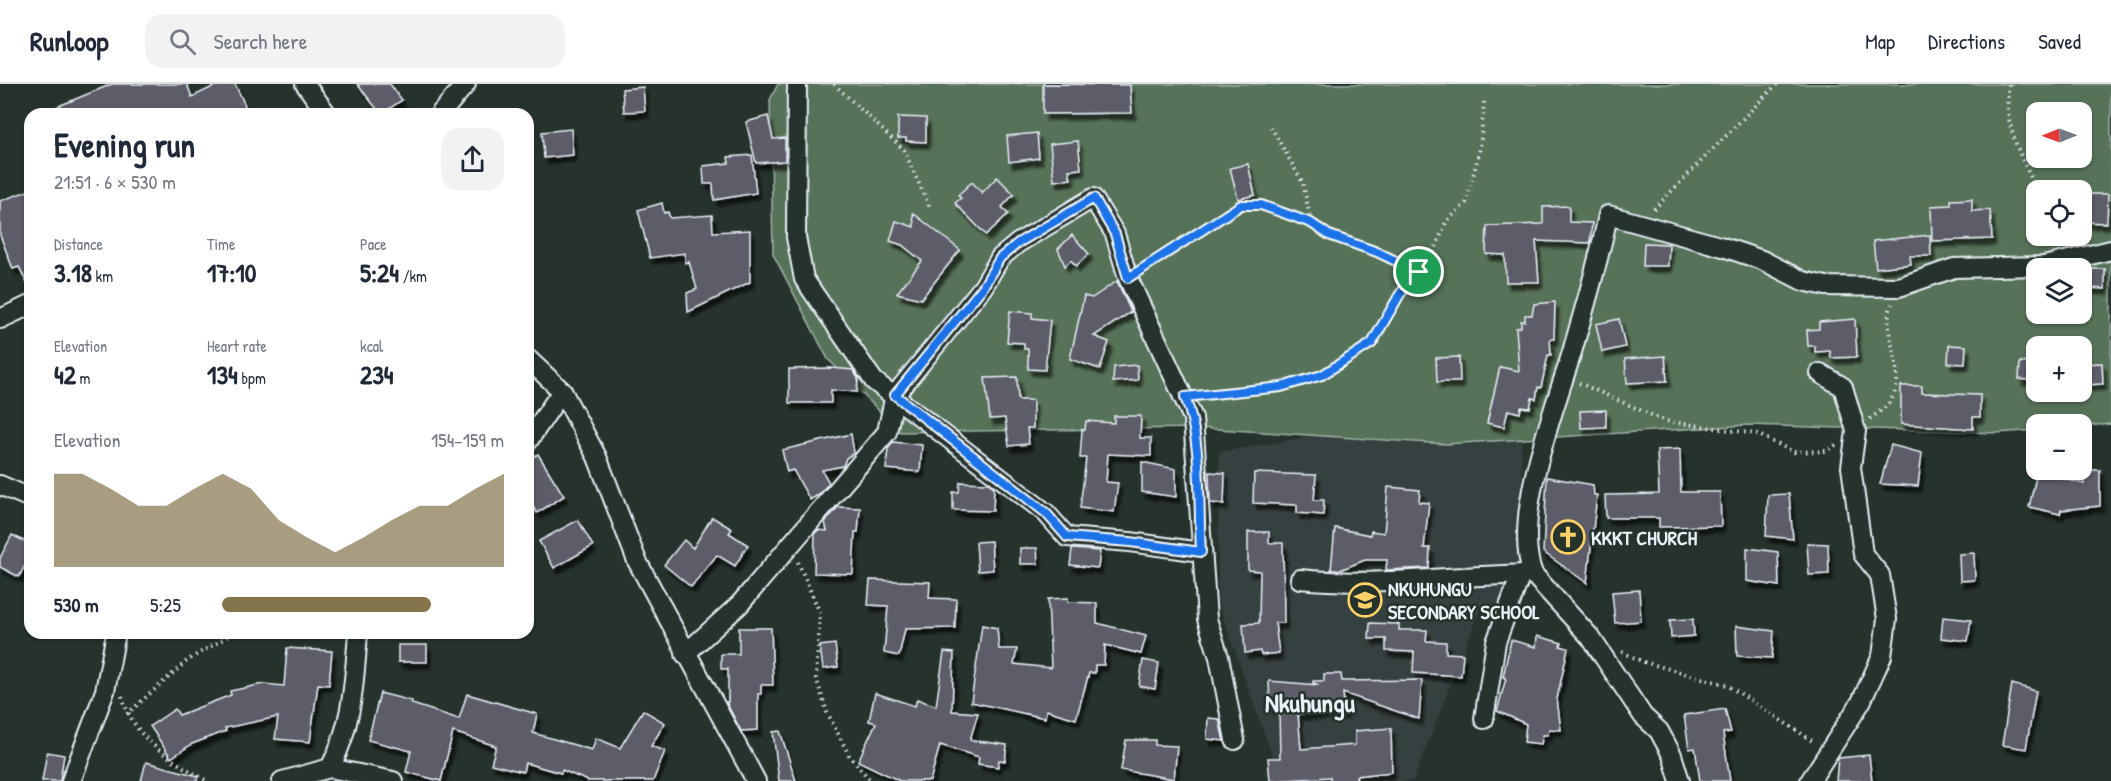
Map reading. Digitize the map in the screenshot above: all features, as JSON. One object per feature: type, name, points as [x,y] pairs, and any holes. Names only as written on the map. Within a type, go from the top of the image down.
[{"type":"street","points":[[305,84],[323,108]]},
{"type":"street","points":[[445,108],[465,84]]},
{"type":"street","points":[[797,84],[796,237],[804,279],[874,381],[1046,513],[1067,537],[1130,542],[1201,552]]},
{"type":"street","points":[[685,654],[739,605],[887,432],[895,395],[983,287],[1000,258],[1018,243],[1094,198],[1115,234],[1128,278],[1193,418],[1197,439],[1201,552],[1207,619],[1219,657],[1235,740]]},
{"type":"street","points":[[1485,719],[1496,642],[1527,574],[1533,482],[1599,258],[1608,215],[1733,250],[1815,283],[1851,287],[1899,286],[1954,268],[2044,266],[2111,250]]},
{"type":"street","points":[[0,319],[24,308]]},
{"type":"street","points":[[534,365],[562,391],[597,457],[637,561],[685,654],[756,781]]},
{"type":"street","points":[[1810,781],[1861,702],[1882,656],[1887,619],[1880,575],[1863,554],[1851,467],[1856,431],[1843,387],[1820,374]]},
{"type":"street","points":[[534,432],[562,391]]},
{"type":"street","points":[[0,485],[24,495]]},
{"type":"street","points":[[1300,579],[1343,584],[1416,581],[1476,574],[1527,574],[1591,638],[1643,716],[1659,731],[1672,755],[1680,781]]},
{"type":"street","points":[[71,781],[105,691],[115,639]]},
{"type":"street","points":[[330,768],[344,742],[350,714],[357,639]]},
{"type":"street","points":[[282,781],[330,768],[393,781]]},
{"type":"path","points":[[834,84],[904,150],[929,206]]},
{"type":"path","points":[[1639,224],[1777,84]]},
{"type":"path","points":[[2009,84],[2014,144],[2032,180]]},
{"type":"path","points":[[1185,397],[1281,387],[1322,375],[1372,343],[1400,294],[1430,262],[1446,222],[1466,203],[1480,149],[1484,102]]},
{"type":"path","points":[[1271,127],[1303,183],[1311,223]]},
{"type":"path","points":[[1128,278],[1241,205],[1261,205],[1311,223],[1329,235],[1377,252],[1419,272]]},
{"type":"path","points":[[1564,377],[1665,421],[1757,434],[1794,452],[1826,451],[1856,431],[1890,403],[1899,374],[1890,339],[1888,312],[1899,286]]},
{"type":"path","points":[[789,544],[820,613],[816,678],[827,712],[850,757],[872,781]]},
{"type":"path","points":[[1591,638],[1644,662],[1727,685],[1830,752]]},
{"type":"path","points":[[127,714],[188,660],[223,639]]},
{"type":"path","points":[[112,661],[127,714],[138,731],[161,754],[207,781]]},
{"type":"shaded area","name":"NKUHUNGU SECONDARY SCHOOL","points":[[1457,412],[1521,436],[1524,596],[1480,609],[1413,781],[1360,781],[1274,761],[1218,603],[1219,452]]},
{"type":"green space","points":[[778,84],[2111,84],[2111,424],[2092,425],[2092,414],[2026,414],[2026,431],[1997,433],[1749,425],[1445,444],[1201,428],[900,432],[828,359],[773,254],[770,100]]},
{"type":"building","points":[[112,84],[187,84],[192,97],[219,84],[235,84],[246,108],[54,108]]},
{"type":"building","points":[[357,84],[390,84],[402,100],[390,108],[376,108]]},
{"type":"building","points":[[1043,84],[1130,85],[1132,113],[1043,114]]},
{"type":"building","points":[[643,87],[645,111],[624,112],[622,89]]},
{"type":"building","points":[[768,116],[773,139],[785,138],[785,161],[756,163],[746,122]]},
{"type":"building","points":[[898,117],[926,118],[926,142],[906,141],[906,138],[898,138]]},
{"type":"building","points":[[571,129],[573,155],[544,158],[542,132]]},
{"type":"building","points":[[1037,133],[1039,158],[1009,162],[1007,136]]},
{"type":"building","points":[[1078,141],[1081,169],[1069,170],[1071,179],[1054,181],[1050,144]]},
{"type":"building","points":[[752,155],[756,193],[714,200],[713,184],[704,184],[703,166],[729,163],[728,157]]},
{"type":"building","points":[[1248,164],[1255,195],[1238,199],[1230,168]]},
{"type":"building","points":[[997,177],[1014,194],[1002,207],[1008,214],[986,235],[955,203],[961,198],[958,195],[972,182],[982,193]]},
{"type":"building","points":[[24,192],[24,277],[19,267],[13,269],[0,235],[0,201]]},
{"type":"building","points":[[2092,194],[2108,194],[2107,223],[2092,222]]},
{"type":"building","points":[[1972,199],[1972,211],[1990,210],[1992,239],[1932,241],[1931,206],[1951,205],[1951,200]]},
{"type":"building","points":[[662,203],[664,213],[668,212],[670,218],[712,215],[713,232],[750,230],[750,282],[688,312],[687,293],[697,289],[689,262],[685,263],[685,253],[650,258],[638,210]]},
{"type":"building","points":[[1569,206],[1569,222],[1592,223],[1590,243],[1536,241],[1539,282],[1506,282],[1505,255],[1486,254],[1487,226],[1543,224],[1543,207]]},
{"type":"building","points":[[913,213],[960,250],[921,299],[897,293],[922,261],[902,245],[890,241],[896,221],[914,227]]},
{"type":"building","points":[[1072,235],[1089,254],[1076,266],[1071,260],[1065,266],[1058,249]]},
{"type":"building","points":[[1930,235],[1931,256],[1910,256],[1911,264],[1876,268],[1873,241]]},
{"type":"building","points":[[1644,243],[1669,244],[1668,266],[1643,266]]},
{"type":"building","points":[[2092,269],[2105,269],[2105,289],[2092,288]]},
{"type":"building","points":[[1117,281],[1131,312],[1094,336],[1109,342],[1100,369],[1070,359],[1084,296],[1092,298]]},
{"type":"building","points":[[1555,302],[1554,339],[1550,339],[1551,355],[1548,355],[1541,388],[1538,387],[1536,399],[1532,398],[1530,408],[1521,407],[1520,413],[1508,410],[1504,427],[1487,423],[1500,367],[1519,371],[1516,328],[1521,327],[1521,321],[1525,321],[1525,315],[1532,315],[1534,304]]},
{"type":"building","points":[[1010,311],[1032,313],[1032,318],[1050,320],[1045,370],[1028,369],[1028,349],[1024,349],[1024,343],[1007,342]]},
{"type":"building","points":[[1619,319],[1625,347],[1602,352],[1596,324]]},
{"type":"building","points":[[1855,319],[1857,357],[1831,358],[1830,351],[1815,352],[1815,346],[1808,346],[1807,330],[1819,329],[1819,322]]},
{"type":"building","points":[[1949,345],[1966,346],[1965,364],[1948,363]]},
{"type":"building","points":[[1665,356],[1667,381],[1627,383],[1625,359]]},
{"type":"building","points":[[1459,357],[1460,382],[1437,382],[1436,358]]},
{"type":"building","points":[[2020,362],[2026,363],[2026,380],[2019,379]]},
{"type":"building","points":[[2102,363],[2103,384],[2092,385],[2092,364]]},
{"type":"building","points":[[1137,365],[1138,380],[1113,382],[1114,367]]},
{"type":"building","points":[[789,369],[853,370],[858,378],[857,392],[831,390],[831,403],[789,403]]},
{"type":"building","points":[[1017,377],[1018,400],[1033,400],[1033,428],[1027,428],[1029,444],[1009,446],[1005,418],[990,419],[985,378]]},
{"type":"building","points":[[1901,386],[1922,386],[1922,393],[1980,395],[1980,417],[1973,417],[1973,429],[1901,424]]},
{"type":"building","points":[[1606,410],[1606,427],[1581,428],[1580,411]]},
{"type":"building","points":[[1114,416],[1141,416],[1140,438],[1151,438],[1151,456],[1108,454],[1106,482],[1118,483],[1114,512],[1080,508],[1086,458],[1080,458],[1082,430],[1085,430],[1086,421],[1114,423]]},
{"type":"building","points":[[851,434],[854,453],[846,458],[843,466],[822,470],[829,483],[810,500],[793,470],[787,472],[782,450]]},
{"type":"building","points":[[893,442],[922,445],[920,472],[886,469],[888,449]]},
{"type":"building","points":[[1891,445],[1922,453],[1918,486],[1880,484]]},
{"type":"building","points":[[1680,449],[1681,492],[1720,492],[1721,526],[1659,527],[1659,518],[1606,518],[1605,495],[1659,494],[1657,450]]},
{"type":"building","points":[[538,454],[564,496],[537,513],[534,508],[534,456]]},
{"type":"building","points":[[1142,462],[1176,469],[1176,497],[1142,492]]},
{"type":"building","points":[[2092,470],[2100,470],[2100,506],[2061,510],[2060,514],[2029,507],[2035,480],[2068,480],[2084,484],[2084,480],[2092,480]]},
{"type":"building","points":[[1209,472],[1225,473],[1224,504],[1210,503]]},
{"type":"building","points":[[1254,473],[1316,475],[1314,500],[1324,500],[1323,515],[1297,513],[1297,505],[1253,503]]},
{"type":"building","name":"KKKT CHURCH","points":[[1547,477],[1593,485],[1594,495],[1597,495],[1587,583],[1543,552]]},
{"type":"building","points":[[960,482],[988,483],[994,487],[993,511],[953,510],[953,492],[959,492]]},
{"type":"building","points":[[1388,487],[1420,490],[1419,502],[1429,503],[1424,548],[1430,548],[1429,568],[1386,570],[1387,560],[1365,560],[1340,570],[1331,570],[1335,528],[1370,535],[1371,531],[1384,533]]},
{"type":"building","points":[[1789,494],[1793,539],[1766,536],[1768,495]]},
{"type":"building","points":[[838,507],[860,508],[858,532],[855,532],[853,574],[814,573],[815,533],[818,530],[827,531],[825,522]]},
{"type":"building","points":[[712,517],[732,529],[729,533],[748,545],[735,566],[717,555],[691,587],[664,565],[684,540],[693,548]]},
{"type":"building","points":[[578,520],[593,546],[554,568],[539,541]]},
{"type":"building","points":[[1248,532],[1269,532],[1269,543],[1283,543],[1284,623],[1275,623],[1279,653],[1261,655],[1260,651],[1245,653],[1243,624],[1259,623],[1260,571],[1248,570]]},
{"type":"building","points":[[12,535],[24,541],[24,567],[19,577],[0,567],[0,558]]},
{"type":"building","points":[[991,541],[993,570],[978,571],[976,542]]},
{"type":"building","points":[[1807,543],[1828,544],[1829,574],[1809,575]]},
{"type":"building","points":[[1020,548],[1037,548],[1038,564],[1020,564]]},
{"type":"building","points":[[1747,548],[1778,552],[1779,586],[1747,581]]},
{"type":"building","points":[[1072,549],[1100,551],[1098,568],[1070,565]]},
{"type":"building","points":[[1974,553],[1975,580],[1960,581],[1959,554]]},
{"type":"building","points":[[870,580],[930,582],[929,598],[956,599],[955,628],[905,629],[899,656],[884,653],[888,606],[868,605]]},
{"type":"building","points":[[1639,590],[1641,621],[1615,623],[1612,592]]},
{"type":"building","points":[[1068,598],[1068,602],[1097,603],[1097,623],[1146,636],[1141,654],[1105,645],[1104,665],[1095,665],[1095,673],[1089,673],[1076,719],[1046,710],[1045,718],[971,702],[982,625],[997,628],[999,649],[1017,649],[1014,664],[1051,668],[1048,599]]},
{"type":"building","points":[[1943,617],[1971,620],[1968,641],[1941,638]]},
{"type":"building","points":[[1693,619],[1694,636],[1671,638],[1670,620]]},
{"type":"building","points":[[1370,623],[1399,624],[1399,630],[1427,630],[1426,641],[1446,642],[1446,653],[1463,654],[1461,676],[1413,673],[1414,652],[1386,651],[1386,639],[1369,639]]},
{"type":"building","points":[[1736,626],[1774,631],[1772,658],[1737,656]]},
{"type":"building","points":[[739,628],[771,628],[773,685],[761,685],[761,694],[758,694],[758,730],[741,731],[726,702],[728,702],[728,669],[721,669],[721,654],[739,654]]},
{"type":"building","points":[[1537,636],[1562,643],[1560,646],[1568,648],[1557,699],[1561,730],[1549,729],[1548,735],[1543,735],[1541,744],[1524,742],[1526,724],[1497,711],[1506,678],[1503,677],[1511,640],[1536,647]]},
{"type":"building","points":[[835,644],[838,667],[823,669],[820,646]]},
{"type":"building","points":[[398,645],[427,645],[427,662],[398,662]]},
{"type":"building","points":[[287,648],[332,651],[329,685],[318,684],[310,742],[275,739],[278,717],[225,728],[226,731],[192,744],[171,758],[150,726],[175,709],[179,715],[231,695],[230,691],[263,684],[284,686]]},
{"type":"building","points":[[944,652],[954,653],[952,711],[978,713],[970,740],[1007,745],[1005,761],[999,760],[998,767],[978,764],[979,757],[940,745],[930,781],[900,781],[858,761],[876,723],[869,721],[875,693],[915,706],[917,699],[936,706]]},
{"type":"building","points":[[1143,660],[1159,663],[1155,689],[1139,686]]},
{"type":"building","points":[[1324,674],[1341,674],[1342,681],[1422,680],[1419,719],[1343,693],[1345,713],[1298,714],[1301,749],[1355,745],[1355,731],[1391,728],[1392,772],[1356,776],[1357,781],[1330,781],[1330,777],[1270,781],[1268,758],[1280,758],[1279,709],[1270,708],[1269,681],[1319,685],[1313,681],[1324,681]]},
{"type":"building","points":[[2012,684],[2036,691],[2026,749],[2002,745]]},
{"type":"building","points":[[380,693],[412,701],[412,704],[459,719],[467,694],[537,714],[533,733],[592,750],[596,738],[620,748],[643,710],[665,723],[651,746],[665,751],[653,781],[588,781],[562,770],[561,773],[525,763],[523,772],[491,764],[496,746],[453,732],[441,781],[406,772],[411,751],[368,740]]},
{"type":"building","points":[[1725,709],[1731,732],[1723,733],[1730,781],[1700,781],[1695,748],[1689,749],[1684,715]]},
{"type":"building","points":[[1208,718],[1219,719],[1224,741],[1207,739]]},
{"type":"building","points":[[780,731],[796,781],[779,781],[773,732]]},
{"type":"building","points":[[1126,740],[1155,740],[1155,745],[1177,746],[1174,779],[1121,770]]},
{"type":"building","points":[[47,752],[64,755],[60,781],[42,781]]},
{"type":"building","points":[[1869,755],[1872,781],[1836,781],[1838,758]]},
{"type":"building","points":[[146,762],[198,776],[197,781],[141,781]]},
{"type":"place","name":"KKKT CHURCH","points":[[1568,537]]},
{"type":"place","name":"NKUHUNGU SECONDARY SCHOOL","points":[[1365,600]]},
{"type":"district","name":"Nkuhungu","points":[[1310,702]]},
{"type":"route","points":[[1094,198],[1115,234],[1128,278],[1241,205],[1261,205],[1311,223],[1329,235],[1390,257],[1419,272],[1400,294],[1372,343],[1322,375],[1281,387],[1185,397],[1193,418],[1197,439],[1196,466],[1201,552],[1130,542],[1067,537],[1046,513],[895,395],[983,287],[1000,258],[1018,243],[1094,198]]}]
